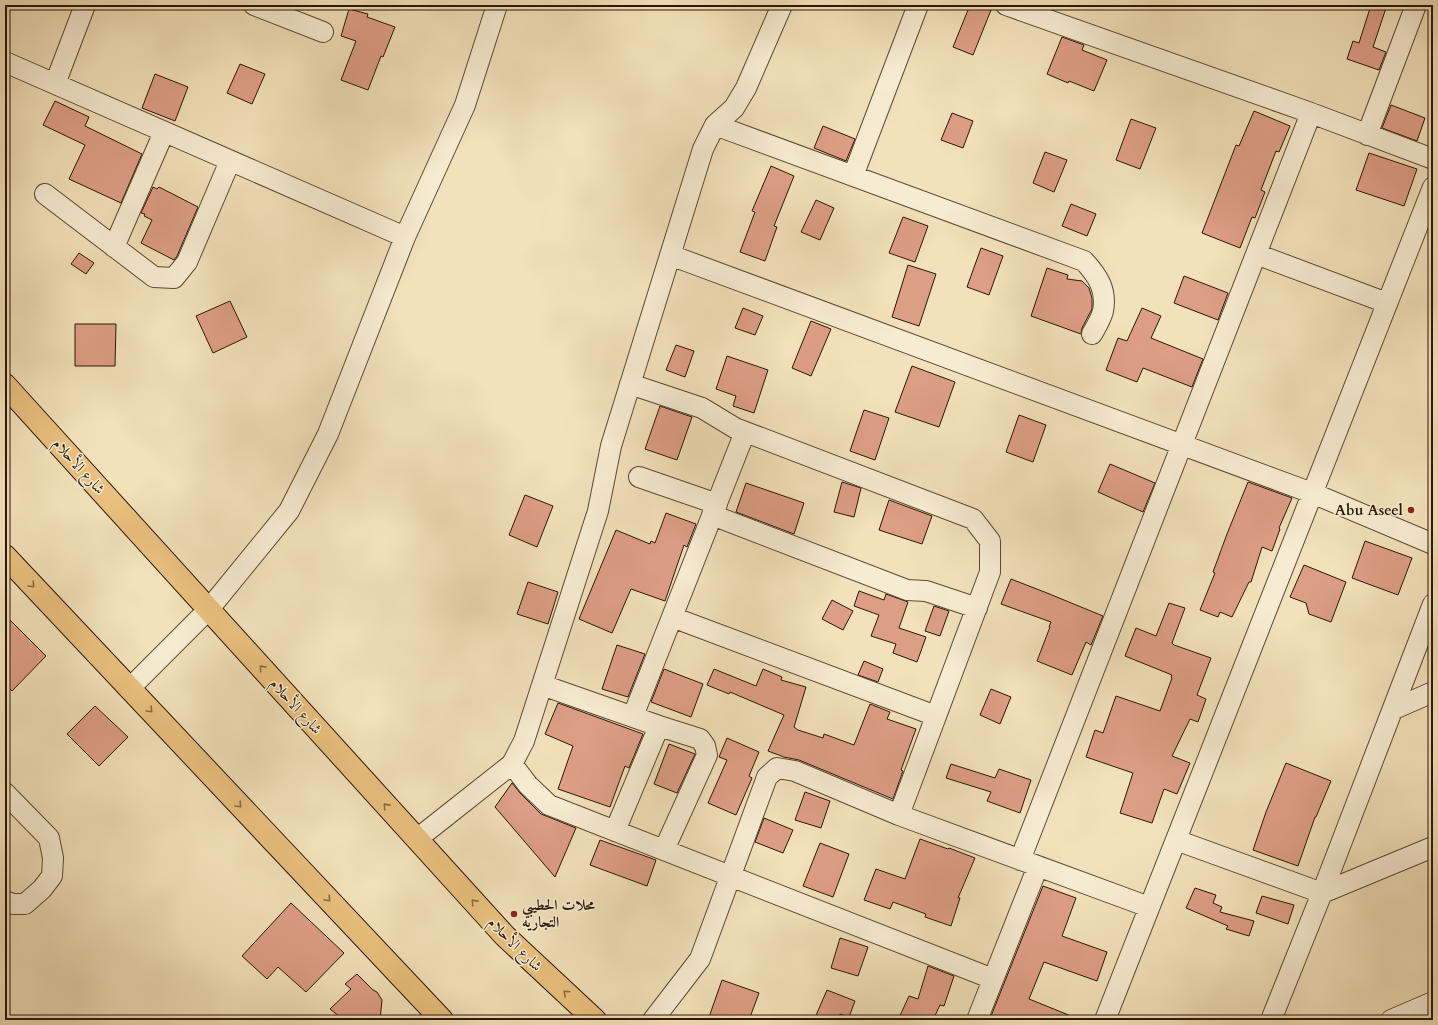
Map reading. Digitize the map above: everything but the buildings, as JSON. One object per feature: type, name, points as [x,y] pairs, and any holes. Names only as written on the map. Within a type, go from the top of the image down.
[{"type":"main road","name":"شارع الأحلام","points":[[5,385],[505,936],[594,1020]]},
{"type":"main road","points":[[5,556],[442,1020]]},
{"type":"street","points":[[55,84],[85,5]]},
{"type":"street","points":[[254,5],[323,32]]},
{"type":"street","points":[[130,688],[209,610],[289,511],[328,434],[405,237],[465,105],[497,5]]},
{"type":"street","points":[[417,839],[512,764],[524,741],[598,511],[611,446],[703,148],[716,125],[734,108],[746,88],[782,5]]},
{"type":"street","points":[[852,176],[918,5]]},
{"type":"street","points":[[1006,5],[1311,113],[1433,159]]},
{"type":"street","points":[[1367,134],[1416,5]]},
{"type":"street","points":[[5,62],[405,237]]},
{"type":"street","points":[[977,1020],[993,979],[1029,863],[1182,445],[1311,113]]},
{"type":"street","points":[[716,125],[1084,261],[1096,274],[1103,293],[1103,312],[1092,334]]},
{"type":"street","points":[[114,247],[164,132]]},
{"type":"street","points":[[45,194],[154,277],[174,278],[187,262],[230,161]]},
{"type":"street","points":[[1105,1020],[1433,187]]},
{"type":"street","points":[[1256,254],[1387,303]]},
{"type":"street","points":[[670,255],[1312,493],[1433,544]]},
{"type":"street","points":[[630,384],[702,408],[735,428],[973,518],[990,542],[990,572],[899,815]]},
{"type":"street","points":[[633,716],[745,432]]},
{"type":"street","points":[[639,477],[907,590],[926,591],[977,608]]},
{"type":"street","points":[[1271,1020],[1394,709],[1433,604]]},
{"type":"street","points":[[672,617],[936,716]]},
{"type":"street","points":[[542,685],[700,739],[705,746],[707,755],[664,850]]},
{"type":"street","points":[[1394,709],[1433,692]]},
{"type":"street","points":[[615,831],[659,726]]},
{"type":"street","points":[[512,764],[528,785],[549,805],[993,979]]},
{"type":"street","points":[[653,1020],[700,959],[768,777],[777,768],[795,771],[899,815],[1149,907]]},
{"type":"street","points":[[5,792],[49,838],[53,858],[52,876],[42,889],[25,904],[5,902]]},
{"type":"street","points":[[1176,840],[1322,893],[1433,847]]},
{"type":"street","points":[[1392,1020],[1433,1002]]},
{"type":"place","name":"Abu Aseel","points":[[1411,510]]},
{"type":"place","name":"محلات الحطيبي التجاريه","points":[[514,914]]}]
